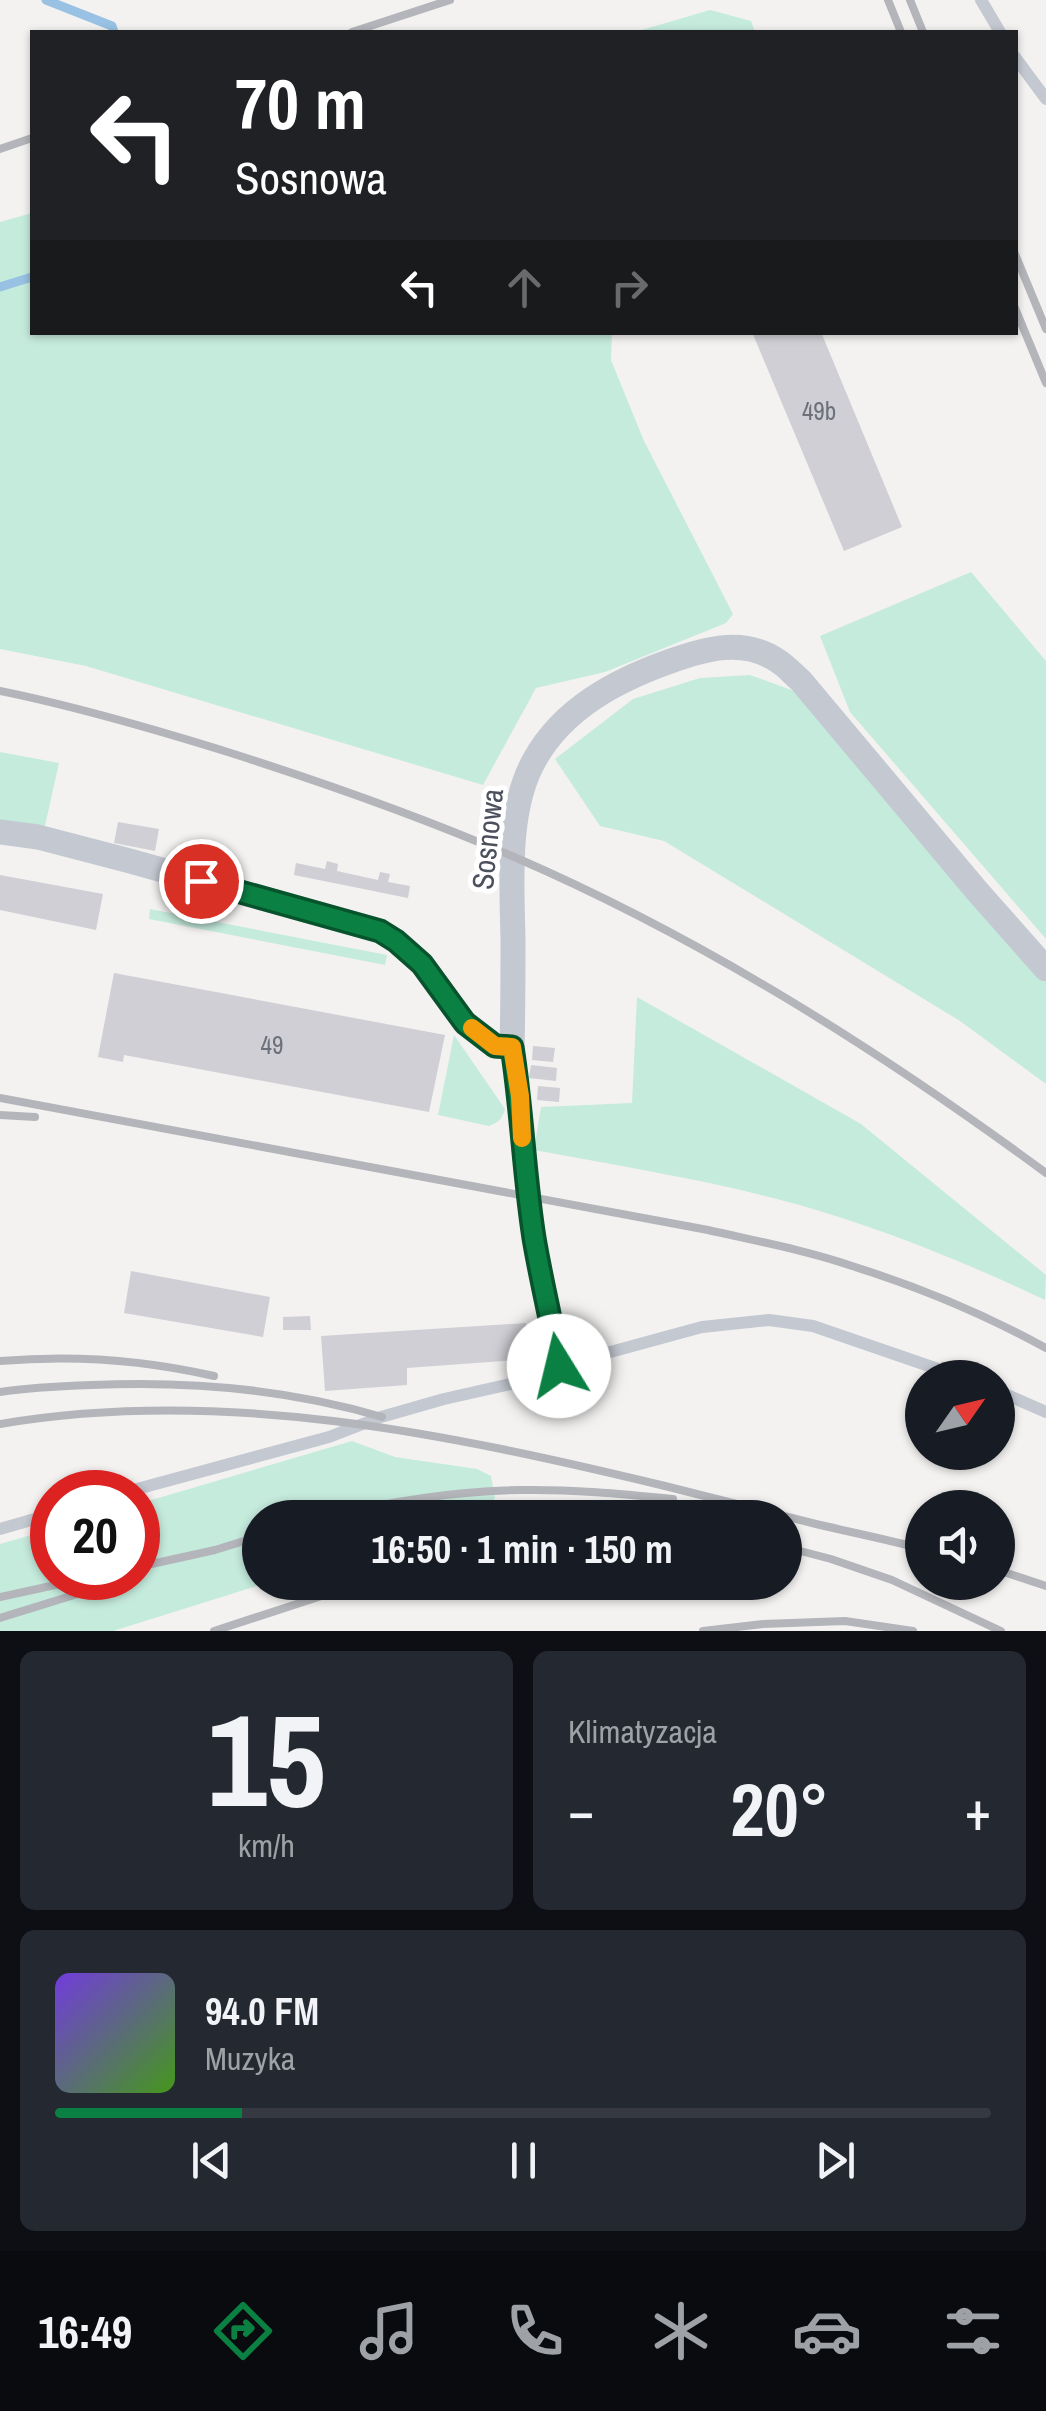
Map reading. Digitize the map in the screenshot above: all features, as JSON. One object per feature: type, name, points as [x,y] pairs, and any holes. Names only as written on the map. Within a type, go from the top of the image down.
[{"type":"street","name":"Sosnowa","points":[[512,1047],[513,857],[524,780],[534,759],[571,714],[597,695],[622,680],[713,648],[738,645],[776,659],[800,681],[1046,970]]},
{"type":"street","points":[[0,832],[130,861],[380,931],[422,964],[465,1023],[495,1046],[512,1047]]},
{"type":"lane","points":[[980,0],[999,30]]},
{"type":"lane","points":[[1018,61],[1046,99]]},
{"type":"lane","points":[[512,1047],[534,1239],[559,1366]]},
{"type":"lane","points":[[160,1483],[329,1437],[382,1416],[528,1380],[559,1366],[702,1326],[768,1320],[813,1326],[912,1360]]},
{"type":"lane","points":[[1015,1398],[1046,1412]]},
{"type":"lane","points":[[0,1529],[30,1520]]},
{"type":"green space","points":[[710,10],[751,21],[754,30],[642,30]]},
{"type":"green space","points":[[30,214],[30,335],[612,335],[611,360],[644,441],[733,614],[726,623],[605,672],[536,688],[483,785],[86,666],[0,649],[0,222]]},
{"type":"green space","points":[[971,572],[1046,661],[1046,939],[850,712],[820,636]]},
{"type":"green space","points":[[750,675],[797,692],[1046,983],[1046,1084],[960,1021],[664,841],[600,826],[555,759],[633,699],[700,678]]},
{"type":"green space","points":[[0,752],[59,763],[44,830],[0,821]]},
{"type":"green space","points":[[150,909],[387,955],[385,965],[149,919]]},
{"type":"green space","points":[[637,997],[861,1124],[1046,1275],[1045,1300],[926,1248],[803,1206],[703,1182],[534,1150],[541,1107],[632,1103]]},
{"type":"green space","points":[[454,1035],[505,1109],[500,1120],[489,1126],[438,1115]]},
{"type":"green space","points":[[352,1441],[395,1457],[477,1469],[491,1476],[495,1498],[242,1500],[242,1591],[113,1631],[0,1631],[0,1544],[30,1535],[30,1600],[160,1600],[160,1498]]},
{"type":"building","points":[[753,335],[822,335],[902,527],[844,551]]},
{"type":"building","points":[[118,822],[159,829],[155,851],[114,843]]},
{"type":"building","points":[[327,861],[338,864],[337,871],[378,880],[380,872],[390,874],[388,882],[410,886],[408,898],[294,875],[296,863],[325,869]]},
{"type":"building","points":[[0,875],[103,894],[96,930],[0,910]]},
{"type":"building","points":[[114,973],[445,1035],[429,1112],[124,1055],[123,1062],[98,1057]]},
{"type":"building","points":[[533,1046],[555,1048],[553,1062],[532,1060]]},
{"type":"building","points":[[531,1065],[557,1068],[556,1081],[529,1078]]},
{"type":"building","points":[[538,1086],[560,1088],[559,1102],[537,1100]]},
{"type":"building","points":[[131,1271],[270,1297],[263,1337],[124,1313]]},
{"type":"building","points":[[310,1316],[311,1330],[283,1330],[283,1317]]},
{"type":"building","points":[[526,1323],[529,1359],[407,1368],[407,1385],[325,1391],[321,1336]]},
{"type":"waterway","points":[[46,0],[112,26],[113,30]]},
{"type":"waterway","points":[[0,287],[30,278]]},
{"type":"railway","points":[[358,30],[450,0]]},
{"type":"railway","points":[[888,0],[900,30]]},
{"type":"railway","points":[[910,0],[922,30]]},
{"type":"railway","points":[[0,149],[30,139]]},
{"type":"railway","points":[[1018,261],[1046,329]]},
{"type":"railway","points":[[1018,315],[1046,383]]},
{"type":"railway","points":[[0,691],[147,728],[304,777],[443,828],[583,888],[788,999],[919,1083],[1046,1173]]},
{"type":"railway","points":[[0,1098],[780,1246],[926,1292],[1046,1348]]},
{"type":"railway","points":[[0,1115],[35,1117]]},
{"type":"railway","points":[[0,1361],[107,1360],[214,1376]]},
{"type":"railway","points":[[0,1392],[92,1385],[201,1386],[311,1400],[382,1417]]},
{"type":"railway","points":[[0,1424],[168,1410],[335,1421],[584,1467],[905,1545]]},
{"type":"railway","points":[[408,1500],[538,1490],[673,1499]]},
{"type":"railway","points":[[160,1562],[242,1542]]},
{"type":"railway","points":[[802,1551],[892,1580],[1001,1631]]},
{"type":"railway","points":[[1015,1576],[1046,1586]]},
{"type":"railway","points":[[0,1597],[30,1590]]},
{"type":"railway","points":[[0,1618],[58,1600]]},
{"type":"railway","points":[[214,1631],[309,1600]]},
{"type":"railway","points":[[703,1631],[845,1621],[913,1631]]},
{"type":"slow traffic","points":[[472,1028],[495,1046],[512,1047],[522,1138]]},
{"type":"route","points":[[201,881],[380,931],[422,964],[465,1023],[495,1046],[512,1047],[534,1239],[559,1366]]}]
